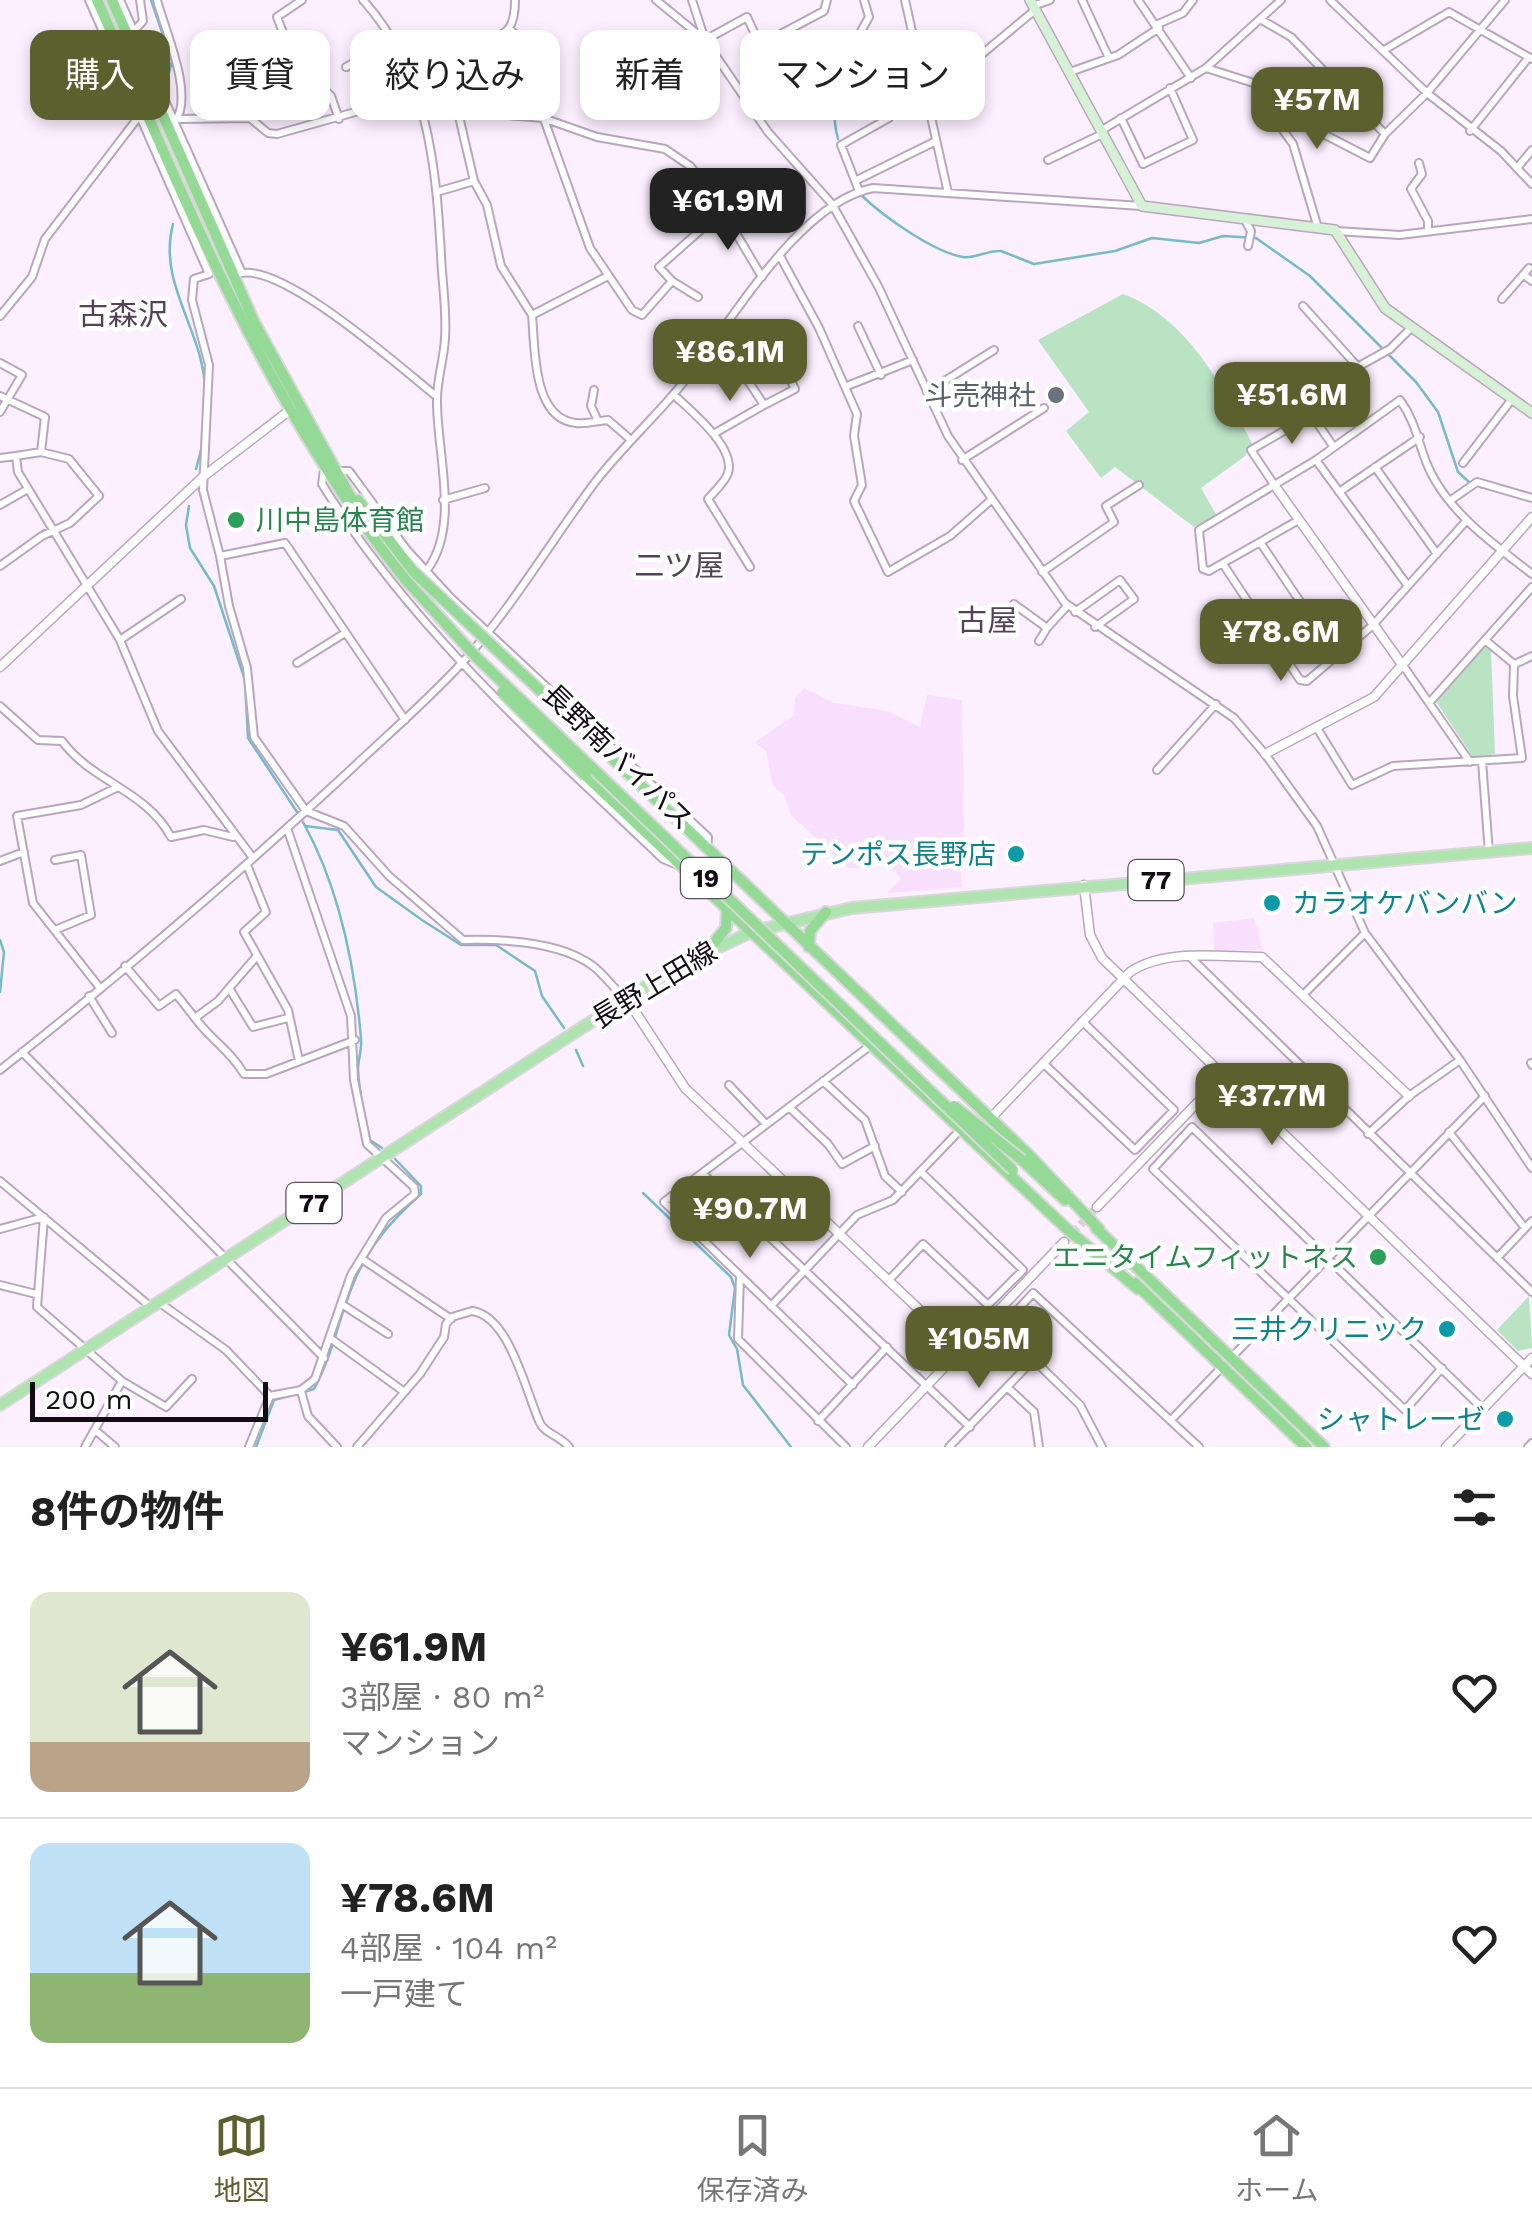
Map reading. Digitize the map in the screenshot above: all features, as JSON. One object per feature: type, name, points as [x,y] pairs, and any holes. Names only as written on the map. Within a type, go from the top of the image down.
[{"type":"highway","name":"長野南バイパス","points":[[97,0],[213,272],[364,520],[584,756],[948,1101],[1099,1229],[1306,1447]]},
{"type":"highway","name":"長野南バイパス","points":[[116,0],[324,470],[414,574],[434,613],[1138,1289],[1324,1447]]},
{"type":"highway","name":"19","points":[[414,574],[990,1118],[1099,1229]]},
{"type":"highway","name":"19","points":[[434,613],[477,666],[586,776],[870,1045],[1138,1289]]},
{"type":"highway","points":[[693,878],[710,882],[719,871],[718,861]]},
{"type":"highway","points":[[708,949],[726,928],[727,910]]},
{"type":"highway","points":[[809,947],[810,930],[826,912]]},
{"type":"main road","points":[[1033,5],[1142,206],[1335,230],[1386,308],[1532,413]]},
{"type":"main road","name":"長野上田線","points":[[0,1405],[627,999],[708,949],[751,932],[826,912],[1532,848]]},
{"type":"street","points":[[89,0],[102,30]]},
{"type":"street","points":[[116,0],[133,30]]},
{"type":"street","points":[[135,30],[144,21],[140,0]]},
{"type":"street","points":[[157,0],[176,52],[176,120]]},
{"type":"street","points":[[302,0],[277,17],[293,59],[331,96],[339,120]]},
{"type":"street","points":[[363,0],[388,30]]},
{"type":"street","points":[[510,29],[517,18],[515,0]]},
{"type":"street","points":[[656,0],[693,30]]},
{"type":"street","points":[[692,0],[702,30]]},
{"type":"street","points":[[720,31],[747,16],[760,45],[824,11],[828,0]]},
{"type":"street","points":[[859,191],[840,145],[889,118],[872,86],[874,64],[860,33],[869,17],[864,0]]},
{"type":"street","points":[[905,0],[911,30]]},
{"type":"street","points":[[985,49],[1033,5],[1050,0]]},
{"type":"street","points":[[1082,0],[1109,58]]},
{"type":"street","points":[[1138,0],[1191,78]]},
{"type":"street","points":[[1070,72],[1109,58],[1183,14],[1193,0]]},
{"type":"street","points":[[1048,160],[1206,68],[1281,0]]},
{"type":"street","points":[[1330,0],[1427,94],[1501,152],[1532,184]]},
{"type":"street","points":[[1334,80],[1306,125],[1370,158],[1384,134],[1427,94],[1505,0]]},
{"type":"street","points":[[1384,50],[1449,12],[1530,58],[1470,131]]},
{"type":"street","points":[[1260,20],[1290,37],[1384,134]]},
{"type":"street","points":[[720,62],[768,132],[832,204],[878,286],[962,460],[1042,572],[1075,612],[1216,704],[1265,754],[1317,826],[1364,932],[1460,1060],[1532,1168]]},
{"type":"street","points":[[346,67],[350,65]]},
{"type":"street","points":[[1206,68],[1282,92],[1280,126],[1293,144],[1318,228]]},
{"type":"street","points":[[1121,118],[1143,164],[1193,140],[1170,88]]},
{"type":"street","points":[[170,107],[237,275],[264,274],[298,293],[436,396]]},
{"type":"street","points":[[176,120],[250,118],[268,134],[350,117]]},
{"type":"street","points":[[0,316],[32,278],[45,239],[135,120]]},
{"type":"street","points":[[143,120],[213,272],[194,279],[192,300],[210,365],[204,476],[228,606],[248,668],[254,737],[306,812],[344,826],[389,876],[464,940],[506,940],[574,956],[596,968],[627,999],[686,1088],[962,1350]]},
{"type":"street","points":[[414,574],[441,542],[442,500],[436,396],[445,338],[440,191],[425,120]]},
{"type":"street","points":[[460,120],[474,181],[488,204],[502,266],[532,315],[535,366],[550,408],[573,424],[608,420],[632,440]]},
{"type":"street","points":[[541,120],[571,205],[608,276],[632,310],[642,315],[672,281]]},
{"type":"street","points":[[549,120],[614,141],[665,149],[690,166],[762,278]]},
{"type":"street","points":[[929,120],[948,193]]},
{"type":"street","points":[[855,182],[934,142]]},
{"type":"street","points":[[1516,169],[1532,150]]},
{"type":"street","points":[[1419,163],[1425,173],[1411,189],[1428,231]]},
{"type":"street","points":[[440,191],[474,181]]},
{"type":"street","points":[[1416,197],[1428,190]]},
{"type":"street","points":[[0,1070],[306,812],[460,664],[489,632],[596,481],[674,395],[762,278],[832,204],[859,191],[1142,206]]},
{"type":"street","points":[[728,220],[756,198]]},
{"type":"street","points":[[698,297],[672,281],[659,267],[722,211]]},
{"type":"street","points":[[1244,219],[1250,239]]},
{"type":"street","points":[[1335,230],[1400,235],[1532,219]]},
{"type":"street","points":[[781,258],[847,386],[856,414],[854,436],[862,469],[862,485],[854,501],[888,572],[950,536],[990,501]]},
{"type":"street","points":[[1502,299],[1527,272],[1532,281]]},
{"type":"street","points":[[532,315],[608,276]]},
{"type":"street","points":[[1303,306],[1358,367]]},
{"type":"street","points":[[858,326],[881,375]]},
{"type":"street","points":[[1411,328],[1387,351],[1314,391],[1289,428],[1251,450],[1470,762]]},
{"type":"street","points":[[713,346],[741,370],[764,406]]},
{"type":"street","points":[[928,392],[994,350]]},
{"type":"street","points":[[714,433],[795,389],[778,356],[758,360],[741,370]]},
{"type":"street","points":[[847,386],[913,360]]},
{"type":"street","points":[[0,363],[22,375],[9,403],[0,412]]},
{"type":"street","points":[[594,390],[591,406],[598,420]]},
{"type":"street","points":[[674,395],[714,433],[729,465],[727,475],[708,499],[750,568]]},
{"type":"street","points":[[0,396],[45,417],[41,452]]},
{"type":"street","points":[[1463,462],[1512,399]]},
{"type":"street","points":[[1297,520],[1223,564],[1208,571],[1203,569],[1199,530],[1316,460],[1400,400],[1417,424],[1431,472],[1466,521],[1532,574]]},
{"type":"street","points":[[1304,405],[1333,446]]},
{"type":"street","points":[[0,666],[204,476],[293,407]]},
{"type":"street","points":[[962,460],[1044,408]]},
{"type":"street","points":[[1339,492],[1420,437]]},
{"type":"street","points":[[0,458],[41,452],[69,459],[99,496],[70,523],[0,566]]},
{"type":"street","points":[[16,456],[28,488],[52,531],[120,640],[158,730],[250,861],[266,912],[244,932],[288,1010],[299,1061]]},
{"type":"street","points":[[1316,460],[1408,586]]},
{"type":"street","points":[[1375,466],[1436,554]]},
{"type":"street","points":[[324,470],[322,484],[339,512],[460,664],[663,860],[680,866]]},
{"type":"street","points":[[338,473],[349,472],[414,574],[489,632],[708,837],[707,849]]},
{"type":"street","points":[[1451,500],[1476,482],[1532,498]]},
{"type":"street","points":[[1042,572],[1114,522],[1106,506],[1138,484]]},
{"type":"street","points":[[0,505],[28,488]]},
{"type":"street","points":[[442,500],[485,488]]},
{"type":"street","points":[[1265,754],[1374,696],[1532,518]]},
{"type":"street","points":[[1223,564],[1300,680],[1338,658],[1373,625],[1466,521]]},
{"type":"street","points":[[1260,542],[1338,658]]},
{"type":"street","points":[[220,556],[284,544],[405,720]]},
{"type":"street","points":[[1075,612],[1120,580],[1134,599],[1095,626]]},
{"type":"street","points":[[1430,702],[1532,587]]},
{"type":"street","points":[[120,640],[181,600]]},
{"type":"street","points":[[1014,604],[1047,628]]},
{"type":"street","points":[[1039,641],[1068,606]]},
{"type":"street","points":[[298,663],[345,632]]},
{"type":"street","points":[[1485,640],[1514,664]]},
{"type":"street","points":[[1514,664],[1532,656]]},
{"type":"street","points":[[1317,728],[1352,785],[1393,766],[1522,758],[1513,696],[1514,664]]},
{"type":"street","points":[[1156,770],[1216,704]]},
{"type":"street","points":[[0,706],[38,740],[62,740],[76,758],[136,795],[157,814],[171,837],[204,830],[236,838]]},
{"type":"street","points":[[1482,761],[1489,853]]},
{"type":"street","points":[[100,988],[33,903],[17,816],[82,806],[118,787]]},
{"type":"street","points":[[0,1182],[156,1305],[226,1350],[270,1396],[302,1394],[315,1379],[364,1260],[386,1218],[415,1194],[414,1187],[385,1157],[366,1144],[354,1080],[352,1016],[287,828]]},
{"type":"street","points":[[0,861],[24,852]]},
{"type":"street","points":[[54,930],[91,915],[81,855],[55,860]]},
{"type":"street","points":[[1084,886],[1090,935],[1102,958],[1532,1374]]},
{"type":"street","points":[[1303,995],[1364,932]]},
{"type":"street","points":[[195,1018],[256,957]]},
{"type":"street","points":[[1190,957],[1532,1292]]},
{"type":"street","points":[[990,1118],[1124,977],[1143,963],[1190,957],[1262,957],[1409,1096]]},
{"type":"street","points":[[126,966],[158,1006],[176,994],[213,1042],[230,1050],[244,1074],[266,1074],[355,1040]]},
{"type":"street","points":[[229,988],[254,1027],[288,1018]]},
{"type":"street","points":[[89,996],[112,1033]]},
{"type":"street","points":[[1043,1063],[1136,1150],[1174,1110],[1082,1021]]},
{"type":"street","points":[[854,1385],[664,1202],[870,1045]]},
{"type":"street","points":[[22,1052],[324,1358]]},
{"type":"street","points":[[1368,1134],[1409,1096],[1460,1060]]},
{"type":"street","points":[[1097,1207],[1223,1076]]},
{"type":"street","points":[[1267,1117],[1308,1076]]},
{"type":"street","points":[[823,1081],[864,1120],[885,1176],[902,1192]]},
{"type":"street","points":[[729,1085],[766,1124]]},
{"type":"street","points":[[1171,1420],[1484,1096]]},
{"type":"street","points":[[788,1107],[828,1144],[842,1164],[874,1146]]},
{"type":"street","points":[[1442,1368],[1405,1410],[1152,1169],[1192,1127],[1327,1256],[1442,1368],[1483,1410]]},
{"type":"street","points":[[770,1306],[857,1215],[902,1192],[961,1129]]},
{"type":"street","points":[[1448,1132],[1525,1228]]},
{"type":"street","points":[[888,1281],[923,1244],[988,1305],[1022,1270],[921,1172]]},
{"type":"street","points":[[703,1174],[970,1426]]},
{"type":"street","points":[[0,1229],[44,1217]]},
{"type":"street","points":[[44,1217],[36,1294],[40,1313],[122,1380],[166,1407],[192,1379]]},
{"type":"street","points":[[1497,1258],[1532,1221]]},
{"type":"street","points":[[868,1447],[1064,1242]]},
{"type":"street","points":[[364,1260],[451,1318],[479,1311],[490,1320],[518,1360],[518,1376],[542,1429],[570,1447]]},
{"type":"street","points":[[740,1276],[738,1339],[846,1447]]},
{"type":"street","points":[[0,1285],[36,1294]]},
{"type":"street","points":[[1102,1447],[1080,1405],[1001,1328],[1033,1294],[1199,1447]]},
{"type":"street","points":[[345,1307],[388,1334]]},
{"type":"street","points":[[357,1447],[436,1351],[451,1318]]},
{"type":"street","points":[[332,1339],[404,1391]]},
{"type":"street","points":[[818,1421],[887,1348]]},
{"type":"street","points":[[1446,1447],[1532,1358]]},
{"type":"street","points":[[949,1447],[1034,1359]]},
{"type":"street","points":[[85,1447],[122,1380]]},
{"type":"street","points":[[1007,1387],[1034,1412],[1040,1447]]},
{"type":"street","points":[[302,1394],[308,1416],[337,1447]]},
{"type":"street","points":[[249,1447],[270,1396]]},
{"type":"street","points":[[94,1430],[115,1447]]},
{"type":"street","points":[[1029,1447],[1038,1437]]},
{"type":"shaded area","points":[[804,688],[834,703],[888,711],[920,727],[927,695],[962,700],[964,827],[959,852],[962,887],[887,893],[901,879],[887,861],[867,859],[859,868],[849,868],[791,815],[784,795],[773,786],[766,751],[755,742],[794,715],[795,698]]},
{"type":"shaded area","points":[[1254,918],[1263,950],[1214,951],[1213,923]]},
{"type":"green space","points":[[1123,294],[1146,305],[1184,336],[1215,377],[1252,443],[1245,456],[1201,488],[1217,516],[1194,527],[1115,467],[1101,478],[1066,431],[1089,412],[1038,340]]},
{"type":"green space","points":[[1486,645],[1491,650],[1495,754],[1473,757],[1435,700]]},
{"type":"green space","points":[[1529,1296],[1532,1348],[1518,1351],[1497,1330]]},
{"type":"waterway","points":[[151,0],[161,30]]},
{"type":"waterway","points":[[170,55],[170,69]]},
{"type":"waterway","points":[[835,120],[838,139]]},
{"type":"waterway","points":[[861,195],[923,241],[963,257],[1001,251],[1034,264],[1115,251],[1152,238],[1199,243],[1223,236],[1256,238],[1310,276],[1416,382],[1438,412],[1458,472],[1469,482]]},
{"type":"waterway","points":[[173,224],[171,267],[203,368],[205,390]]},
{"type":"waterway","points":[[196,469],[203,443]]},
{"type":"waterway","points":[[1480,487],[1493,490]]},
{"type":"waterway","points":[[189,506],[186,525],[190,548],[214,586],[245,680],[248,738],[297,812]]},
{"type":"waterway","points":[[17,550],[44,530]]},
{"type":"waterway","points":[[303,822],[336,900],[350,955],[361,1043],[361,1096],[370,1140],[382,1148]]},
{"type":"waterway","points":[[305,826],[338,830],[376,887],[461,945],[496,945],[535,971],[542,996],[564,1028]]},
{"type":"waterway","points":[[0,940],[4,952],[0,992]]},
{"type":"waterway","points":[[576,1050],[583,1066]]},
{"type":"waterway","points":[[256,1447],[274,1400],[314,1389],[364,1261],[385,1230],[421,1194],[421,1186],[395,1159]]},
{"type":"waterway","points":[[643,1193],[731,1277],[735,1288],[729,1335],[737,1349],[743,1385],[791,1447]]},
{"type":"tunnel","points":[[1064,1242],[1097,1207]]},
{"type":"place","name":"斗売神社","points":[[1056,395]]},
{"type":"place","name":"川中島体育館","points":[[236,520]]},
{"type":"place","name":"テンポス長野店","points":[[1016,854]]},
{"type":"place","name":"カラオケバンバン","points":[[1272,903]]},
{"type":"place","name":"エニタイムフィットネス","points":[[1378,1257]]},
{"type":"place","name":"三井クリニック","points":[[1447,1329]]},
{"type":"place","name":"シャトレーゼ","points":[[1505,1419]]},
{"type":"district","name":"古森沢","points":[[123,314]]},
{"type":"district","name":"二ツ屋","points":[[679,565]]},
{"type":"district","name":"古屋","points":[[987,620]]}]
